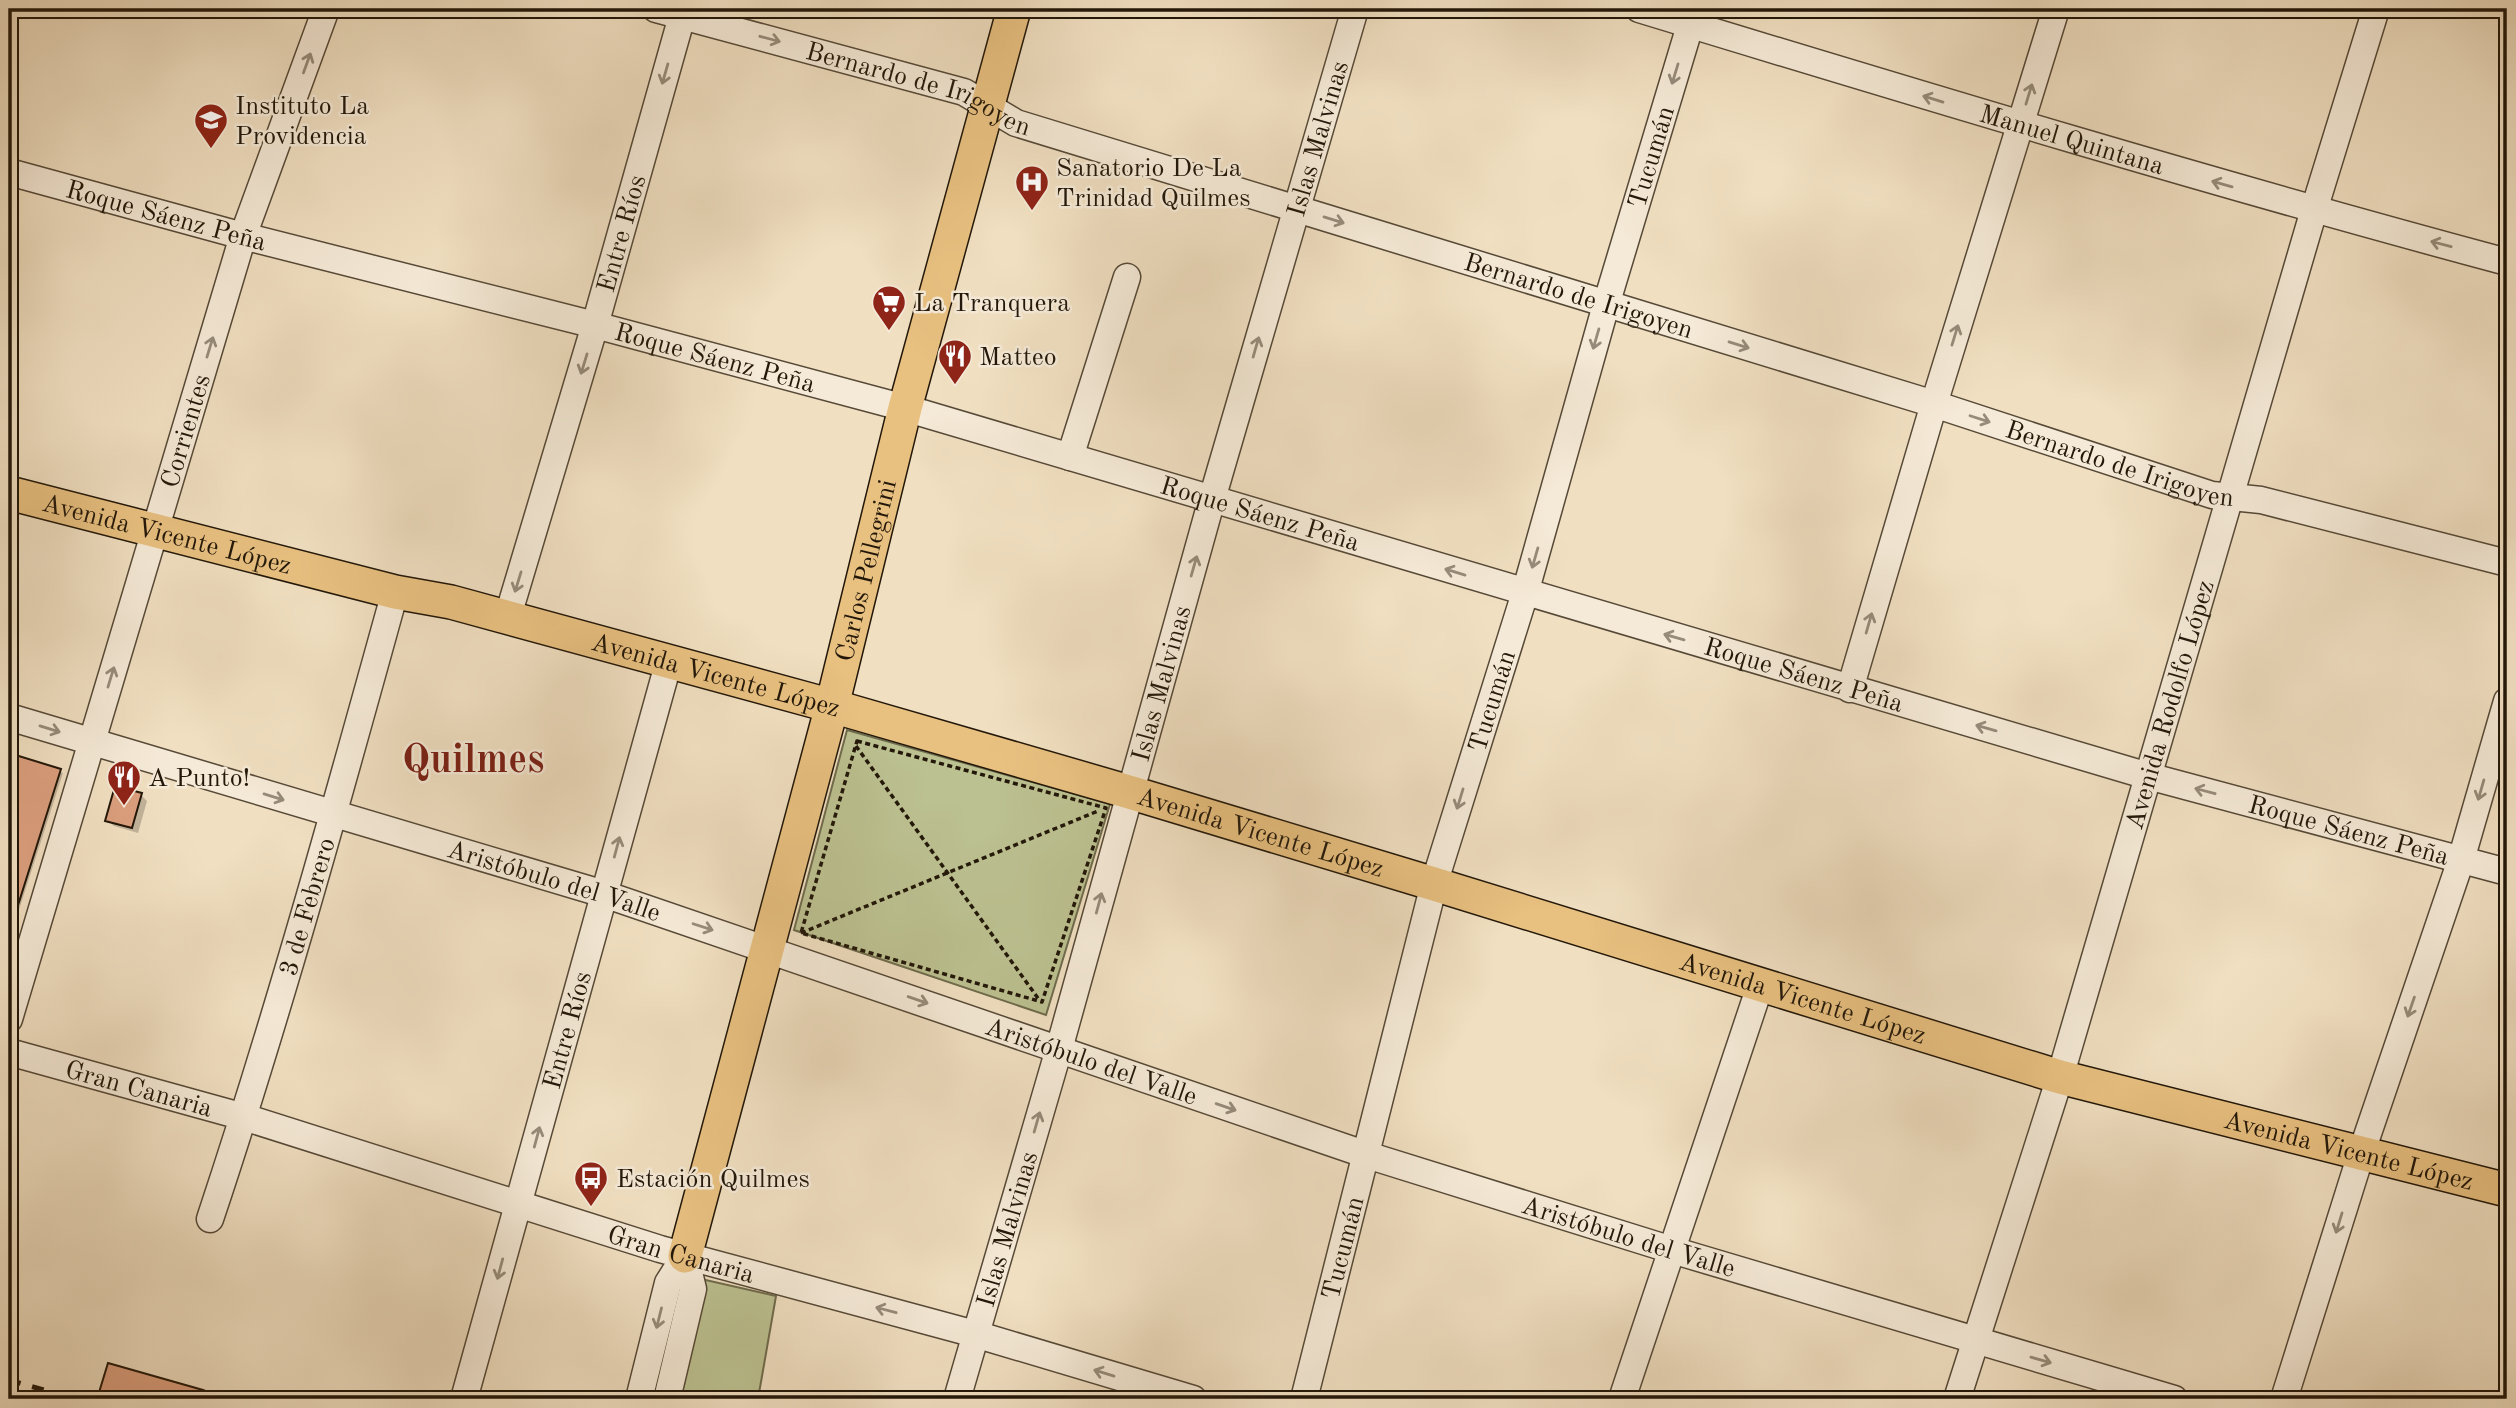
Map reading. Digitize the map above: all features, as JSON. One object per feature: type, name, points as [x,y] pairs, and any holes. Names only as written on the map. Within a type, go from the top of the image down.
[{"type":"main road","name":"Carlos Pellegrini","points":[[685,1256],[832,706],[905,408],[1014,9]]},
{"type":"main road","name":"Avenida Vicente López","points":[[9,493],[395,592],[451,602],[668,660],[832,706],[1118,800],[1434,884],[2060,1077],[2507,1190]]},
{"type":"street","name":"Corrientes","points":[[9,1019],[243,236],[326,9]]},
{"type":"street","name":"Bernardo de Irigoyen","points":[[656,9],[683,12],[964,92],[1016,123],[1934,404],[2212,495],[2261,500],[2507,563]]},
{"type":"street","name":"Islas Malvinas","points":[[957,1399],[1059,1049],[1118,800],[1212,499],[1355,9]]},
{"type":"street","name":"Manuel Quintana","points":[[1639,9],[1693,17],[2020,125],[2314,210],[2507,262]]},
{"type":"street","points":[[1850,689],[1934,404],[2056,9]]},
{"type":"street","name":"Avenida Rodolfo López","points":[[1957,1399],[2060,1077],[2314,210],[2376,9]]},
{"type":"street","name":"Entre Ríos","points":[[507,619],[595,326],[683,12]]},
{"type":"street","name":"Tucumán","points":[[1304,1399],[1434,884],[1525,593],[1606,305],[1693,17]]},
{"type":"street","name":"Roque Sáenz Peña","points":[[9,172],[243,236],[905,408],[2148,776],[2507,872]]},
{"type":"street","points":[[1070,457],[1127,277]]},
{"type":"street","name":"3 de Febrero","points":[[210,1219],[244,1117],[395,592]]},
{"type":"street","name":"Entre Ríos","points":[[464,1399],[668,660]]},
{"type":"street","points":[[2284,1399],[2361,1154],[2461,860],[2507,701]]},
{"type":"street","name":"Aristóbulo del Valle","points":[[9,717],[604,894],[1367,1155],[1672,1250],[2174,1399]]},
{"type":"street","points":[[1622,1399],[1760,986]]},
{"type":"street","name":"Gran Canaria","points":[[9,1052],[244,1117],[685,1256],[975,1334],[1193,1399]]},
{"type":"street","name":"Carlos Pellegrini","points":[[639,1399],[668,1283],[685,1256]]},
{"type":"street","name":"Carlos Pellegrini","points":[[667,1399],[693,1289],[685,1256]]},
{"type":"path","points":[[802,933],[857,741],[1118,800]]},
{"type":"path","points":[[856,745],[1042,1002]]},
{"type":"path","points":[[802,933],[1118,800]]},
{"type":"path","points":[[1042,1002],[1118,800]]},
{"type":"path","points":[[802,933],[1042,1002]]},
{"type":"green space","points":[[847,730],[1110,804],[1046,1015],[794,930]]},
{"type":"green space","points":[[688,1276],[776,1296],[758,1399],[662,1399]]},
{"type":"building","points":[[9,753],[61,769],[13,921],[9,919]]},
{"type":"building","name":"A Punto!","points":[[115,786],[142,793],[132,828],[105,821]]},
{"type":"building","points":[[108,1363],[203,1390],[225,1399],[97,1399]]},
{"type":"railway","points":[[9,1380],[75,1399]]},
{"type":"railway","points":[[9,1393],[30,1399]]},
{"type":"place","name":"Instituto La Providencia","points":[[211,150]]},
{"type":"place","name":"Sanatorio De La Trinidad Quilmes","points":[[1032,212]]},
{"type":"place","name":"La Tranquera","points":[[889,332]]},
{"type":"place","name":"Matteo","points":[[955,386]]},
{"type":"place","name":"A Punto!","points":[[124,807]]},
{"type":"place","name":"Estación Quilmes","points":[[591,1208]]},
{"type":"district","name":"Quilmes","points":[[473,758]]}]
